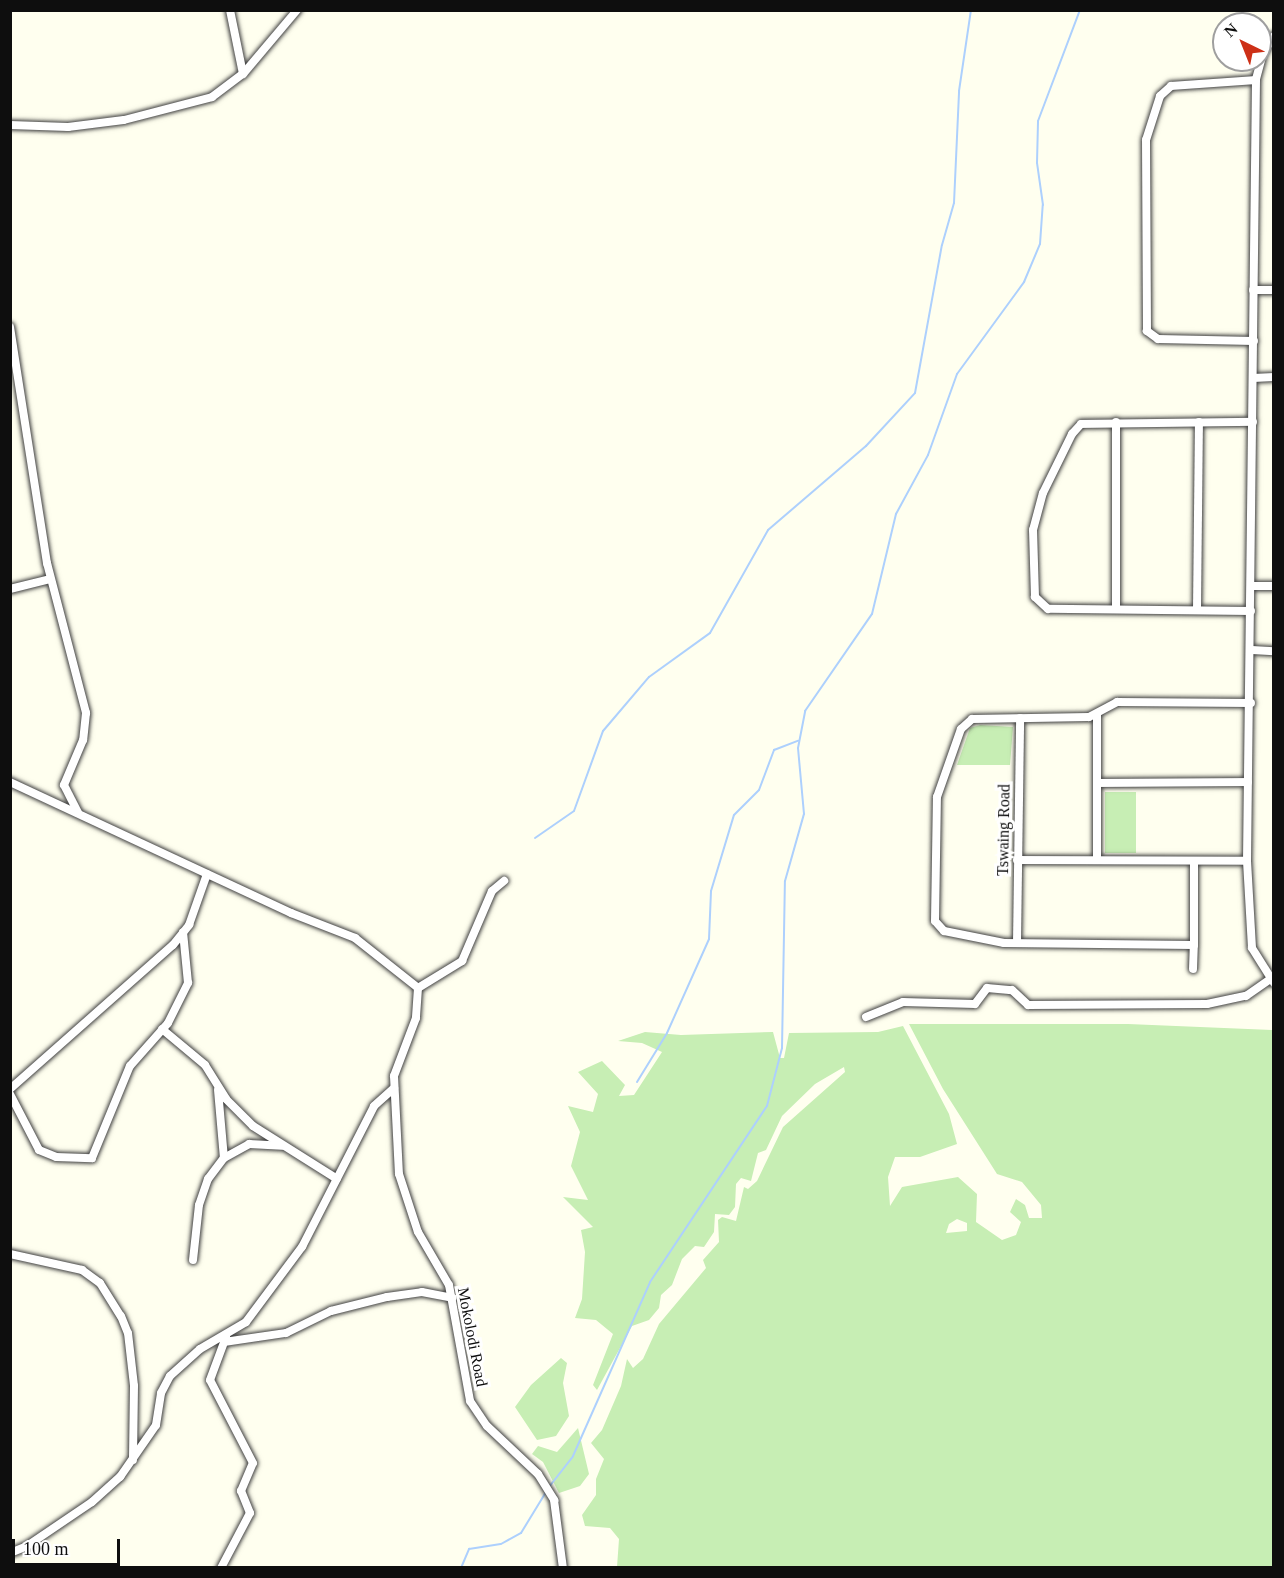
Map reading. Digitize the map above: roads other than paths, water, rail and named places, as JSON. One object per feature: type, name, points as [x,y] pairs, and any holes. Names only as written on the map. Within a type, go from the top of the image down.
[{"type":"street","points":[[230,10],[243,74]]},
{"type":"street","points":[[10,125],[68,127],[124,120],[213,97],[243,74],[297,10]]},
{"type":"street","points":[[866,1017],[903,1002],[975,1004],[987,988],[1012,990],[1028,1005],[1207,1004],[1246,996],[1271,981],[1252,948],[1247,861],[1252,650],[1256,80],[1263,53],[1274,36]]},
{"type":"street","points":[[1254,341],[1158,339],[1147,331],[1146,151],[1147,130],[1164,90],[1176,84],[1256,80]]},
{"type":"street","points":[[1253,290],[1274,290]]},
{"type":"street","points":[[10,327],[50,579],[86,713],[83,740],[64,785],[78,813]]},
{"type":"street","points":[[1254,378],[1274,377]]},
{"type":"street","points":[[1251,611],[1048,609],[1037,602],[1033,530],[1043,493],[1075,429],[1088,421],[1253,422]]},
{"type":"street","points":[[1116,422],[1116,608]]},
{"type":"street","points":[[1197,609],[1199,422]]},
{"type":"street","points":[[10,589],[50,579]]},
{"type":"street","points":[[1252,586],[1274,586]]},
{"type":"street","points":[[1252,650],[1274,651]]},
{"type":"street","points":[[1194,945],[1017,943],[944,931],[934,916],[937,798],[961,729],[975,718],[1097,715],[1116,702],[1251,703]]},
{"type":"street","points":[[1097,715],[1099,783],[1097,860]]},
{"type":"street","name":"Tswaing Road","points":[[1017,943],[1020,718]]},
{"type":"street","points":[[10,782],[207,874],[355,938],[418,988],[462,961],[473,942],[492,891],[504,881]]},
{"type":"street","points":[[1099,783],[1248,782]]},
{"type":"street","points":[[1017,861],[1247,861]]},
{"type":"street","points":[[1193,969],[1194,861]]},
{"type":"street","points":[[10,1089],[183,933],[207,874]]},
{"type":"street","points":[[10,1094],[39,1150],[56,1156],[92,1158],[130,1066],[162,1029],[188,983],[183,933]]},
{"type":"street","name":"Mokolodi Road","points":[[418,988],[416,1018],[394,1076],[399,1174],[415,1225],[438,1262],[452,1298],[470,1401],[487,1426],[538,1474],[553,1497],[563,1568]]},
{"type":"street","points":[[162,1029],[205,1065],[218,1086],[253,1126],[337,1179]]},
{"type":"street","points":[[218,1086],[224,1126],[224,1158]]},
{"type":"street","points":[[221,1568],[250,1513],[241,1491],[253,1459],[210,1380],[225,1340],[246,1322],[302,1247],[374,1106],[393,1088]]},
{"type":"street","points":[[193,1260],[199,1205],[208,1179],[224,1158],[249,1144],[283,1146]]},
{"type":"street","points":[[10,1254],[51,1261],[91,1276],[121,1316],[128,1333],[134,1386],[133,1460]]},
{"type":"street","points":[[10,1553],[27,1546],[105,1492],[133,1460],[156,1425],[161,1393],[170,1376],[200,1349],[225,1340],[286,1333],[331,1311],[387,1298],[422,1292],[452,1298]]},
{"type":"waterway","points":[[535,838],[574,811],[603,731],[649,677],[710,633],[768,530],[866,446],[915,393],[942,245],[954,203],[959,91],[971,10]]},
{"type":"waterway","points":[[549,1487],[573,1456],[650,1282],[767,1106],[782,1048],[785,881],[804,814],[798,748],[805,711],[872,614],[896,514],[928,455],[957,374],[1024,282],[1040,244],[1043,205],[1037,163],[1038,121],[1080,10]]},
{"type":"waterway","points":[[637,1082],[667,1033],[709,939],[711,891],[734,815],[759,790],[774,750],[798,741]]},
{"type":"waterway","points":[[461,1568],[469,1549],[501,1544],[521,1533],[546,1492]]}]
